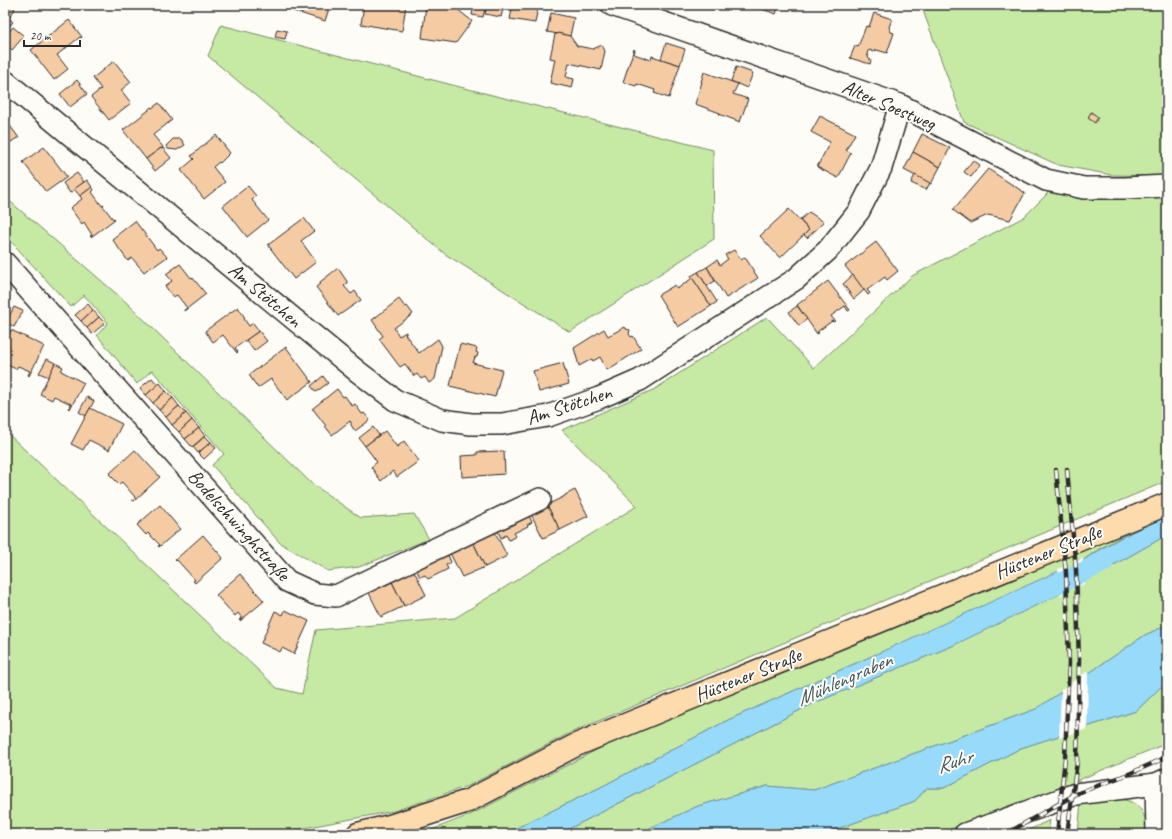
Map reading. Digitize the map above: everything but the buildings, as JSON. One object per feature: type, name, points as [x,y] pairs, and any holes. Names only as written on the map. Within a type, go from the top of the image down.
[{"type":"main road","name":"Hüstener Straße","points":[[358,834],[390,826],[468,801],[576,745],[1167,504]]},
{"type":"street","name":"Alter Soestweg","points":[[612,5],[900,105],[1046,180],[1084,188],[1167,186]]},
{"type":"street","name":"Am Stötchen","points":[[5,81],[357,371],[395,400],[442,420],[471,424],[502,424],[548,416],[599,398],[640,380],[796,279],[828,250],[859,211],[882,168],[900,105]]},
{"type":"street","name":"Bodelschwinghstraße","points":[[5,263],[287,581],[315,594],[336,596],[540,499]]},
{"type":"street","points":[[965,834],[1076,794],[1161,781],[1157,834]]},
{"type":"green space","points":[[921,5],[1167,5],[1167,176],[1112,175],[1058,165],[964,122]]},
{"type":"green space","points":[[221,25],[460,87],[713,150],[714,239],[570,332],[445,254],[208,56]]},
{"type":"green space","points":[[1049,189],[1167,191],[1167,481],[570,733],[468,786],[394,811],[288,831],[263,834],[5,834],[5,431],[277,688],[302,694],[316,630],[455,618],[637,506],[562,430],[655,389],[767,317],[814,368],[912,276],[1024,217],[1047,194]]},
{"type":"green space","points":[[5,197],[127,303],[311,483],[361,518],[414,514],[429,539],[359,567],[328,571],[280,543],[212,465],[224,454],[152,370],[137,384],[97,335],[108,323],[84,295],[71,307],[5,235]]},
{"type":"green space","points":[[1167,512],[1167,516],[1132,531],[1099,549],[1079,563],[1080,584],[1167,535],[1167,625],[1145,635],[1036,709],[814,790],[767,786],[698,806],[637,834],[559,834],[812,704],[952,646],[881,652],[728,720],[601,787],[504,834],[421,834],[472,814],[614,741],[1047,563],[1097,545]]},
{"type":"green space","points":[[1167,685],[1167,743],[1040,796],[937,834],[823,834],[915,801],[927,788],[944,788],[1021,748],[1136,711],[1161,687]]},
{"type":"green space","points":[[1116,798],[1129,801],[1139,807],[1146,820],[1148,834],[1078,834],[1081,801]]},
{"type":"green space","points":[[1050,820],[1048,834],[1020,834]]},
{"type":"water","points":[[1167,516],[1167,535],[1080,584],[1079,563],[1122,537]]},
{"type":"water","points":[[1063,569],[1064,592],[952,646],[812,704],[559,834],[504,834],[601,787],[728,720]]},
{"type":"water","name":"Ruhr","points":[[1167,625],[1167,685],[1161,687],[1136,711],[1021,748],[944,788],[927,788],[915,801],[823,834],[637,834],[698,806],[767,786],[814,790],[1036,709],[1145,635]]},
{"type":"pier","points":[[1083,557],[1085,584],[1079,586],[1077,562]]},
{"type":"pier","points":[[1063,567],[1065,568],[1066,592],[1060,596],[1058,569]]},
{"type":"pier","points":[[1088,671],[1087,729],[1059,738],[1061,690]]},
{"type":"waterway","name":"Mühlengraben","points":[[1039,593],[1104,562]]},
{"type":"railway","points":[[1067,469],[1076,570],[1079,660],[1077,762],[1067,834]]},
{"type":"railway","points":[[1056,470],[1066,573],[1069,663],[1065,758],[1057,834]]},
{"type":"railway","points":[[1006,834],[1076,794],[1131,773],[1167,757]]}]
